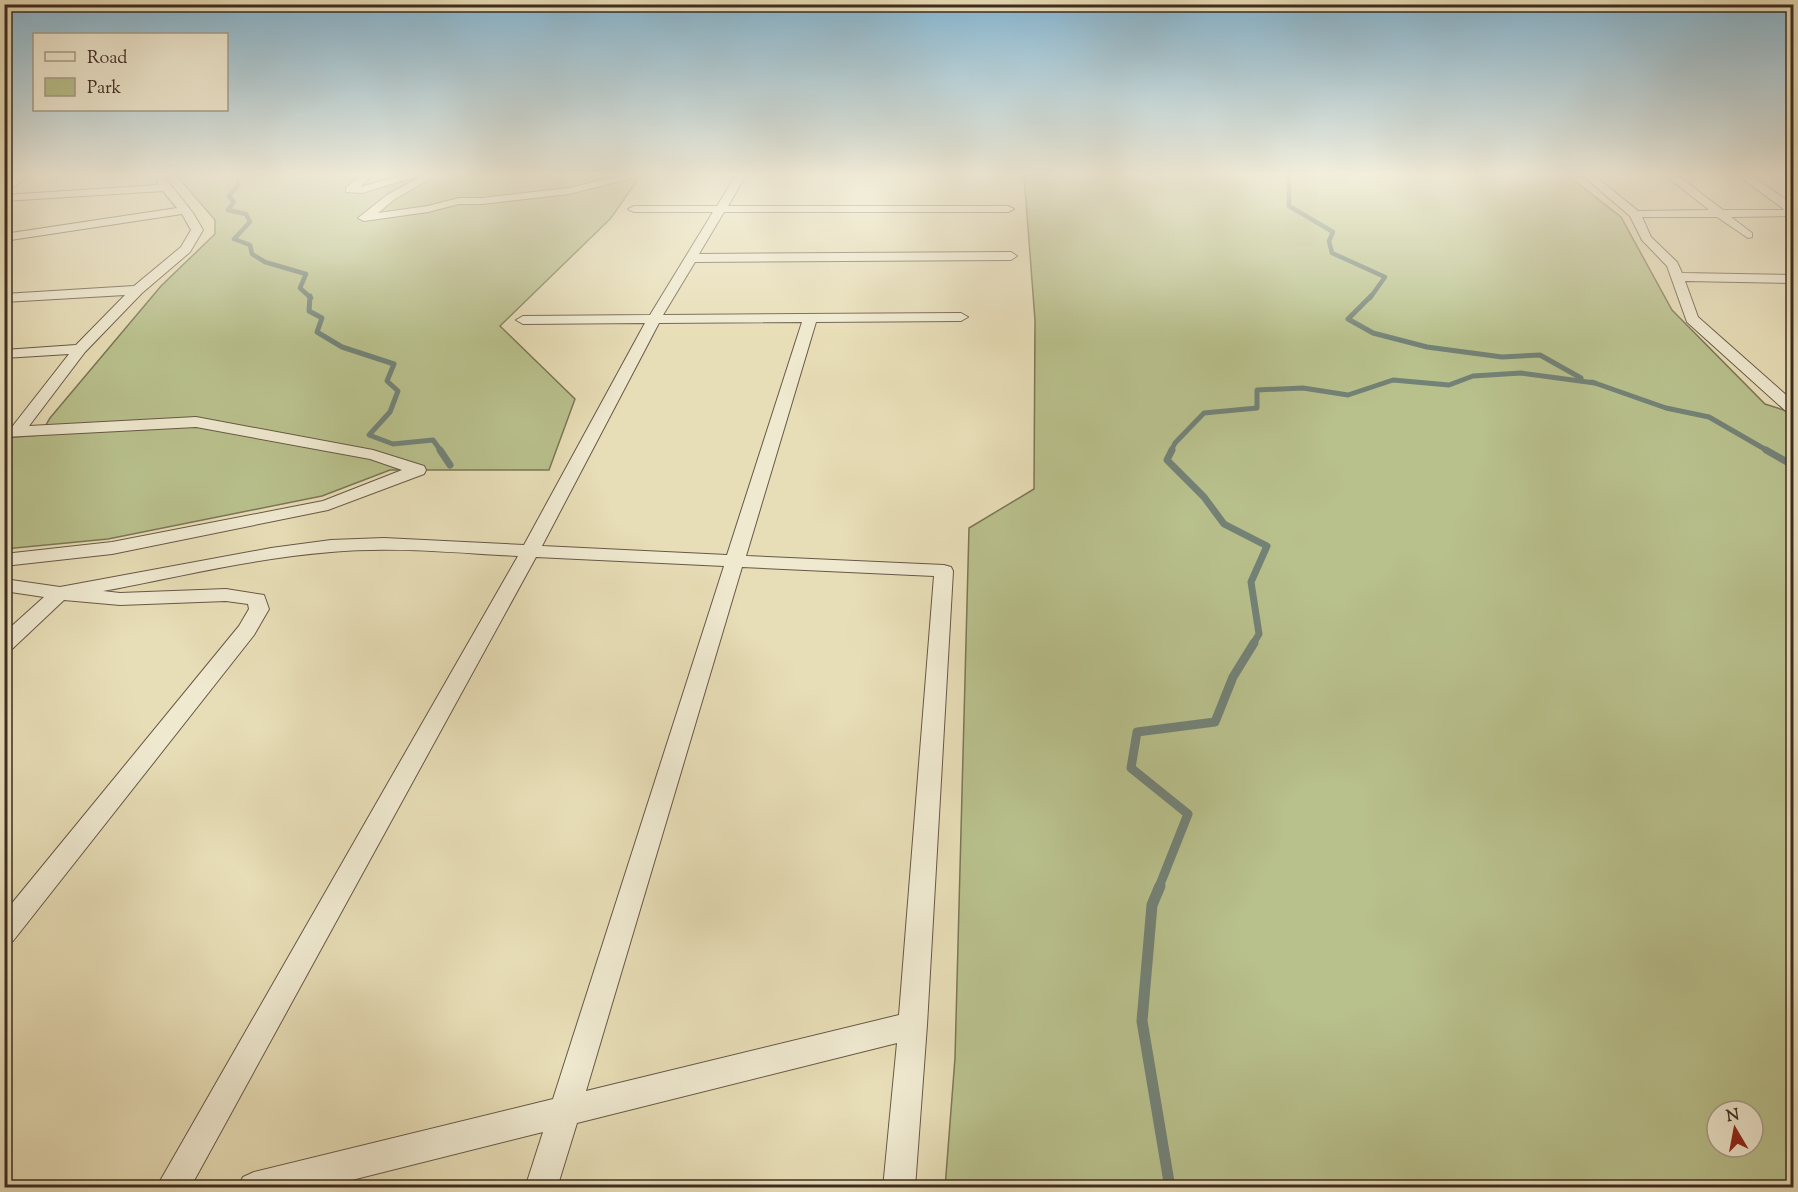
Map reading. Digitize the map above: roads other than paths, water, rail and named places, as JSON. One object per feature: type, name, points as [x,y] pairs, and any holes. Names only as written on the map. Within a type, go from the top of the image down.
[{"type":"street","points":[[4,238],[51,231]]},
{"type":"street","points":[[11,431],[80,349],[138,290],[186,249],[197,231]]},
{"type":"street","points":[[172,1188],[529,553],[654,319],[708,231]]},
{"type":"street","points":[[1643,231],[1646,238],[1673,265],[1692,320],[1794,411]]},
{"type":"street","points":[[1742,231],[1748,235]]},
{"type":"street","points":[[691,258],[1011,256]]},
{"type":"street","points":[[1678,277],[1794,279]]},
{"type":"street","points":[[4,298],[138,290]]},
{"type":"street","points":[[523,320],[962,317]]},
{"type":"street","points":[[541,1188],[810,318]]},
{"type":"street","points":[[4,354],[80,349]]},
{"type":"street","points":[[4,560],[112,548],[328,505],[418,470],[373,455],[196,422],[11,431]]},
{"type":"street","points":[[4,645],[60,593],[196,566],[331,546],[384,544],[529,553],[944,571],[913,1025],[899,1188]]},
{"type":"street","points":[[4,585],[120,599],[226,595],[256,599],[259,609],[247,630],[4,933]]},
{"type":"street","points":[[254,1188],[913,1025]]},
{"type":"waterway","points":[[242,231],[234,239],[250,245],[252,254],[265,262],[306,274],[300,288],[310,297]]},
{"type":"waterway","points":[[1331,231],[1333,232],[1329,241],[1332,253],[1385,277],[1370,298]]},
{"type":"waterway","points":[[1371,296],[1348,319],[1373,333],[1427,347],[1502,357],[1540,355],[1581,378]]},
{"type":"waterway","points":[[310,297],[309,311],[322,318],[317,332],[342,347],[394,364],[387,381],[398,391],[390,412],[369,435],[393,444],[433,440],[441,451]]},
{"type":"waterway","points":[[1171,451],[1175,443],[1204,413],[1257,408],[1257,390],[1303,388],[1348,395],[1393,380],[1449,385],[1473,376],[1521,373],[1595,383]]},
{"type":"waterway","points":[[1595,383],[1666,408],[1709,417],[1768,451]]},
{"type":"waterway","points":[[440,450],[450,465]]},
{"type":"waterway","points":[[1172,450],[1167,460],[1204,497],[1224,524],[1267,546],[1251,582],[1259,634],[1253,644]]},
{"type":"waterway","points":[[1766,450],[1794,466]]},
{"type":"waterway","points":[[1159,887],[1188,814],[1131,768],[1137,732],[1215,722],[1233,677],[1254,643]]},
{"type":"waterway","points":[[1160,886],[1152,905],[1142,1021],[1170,1188]]}]
